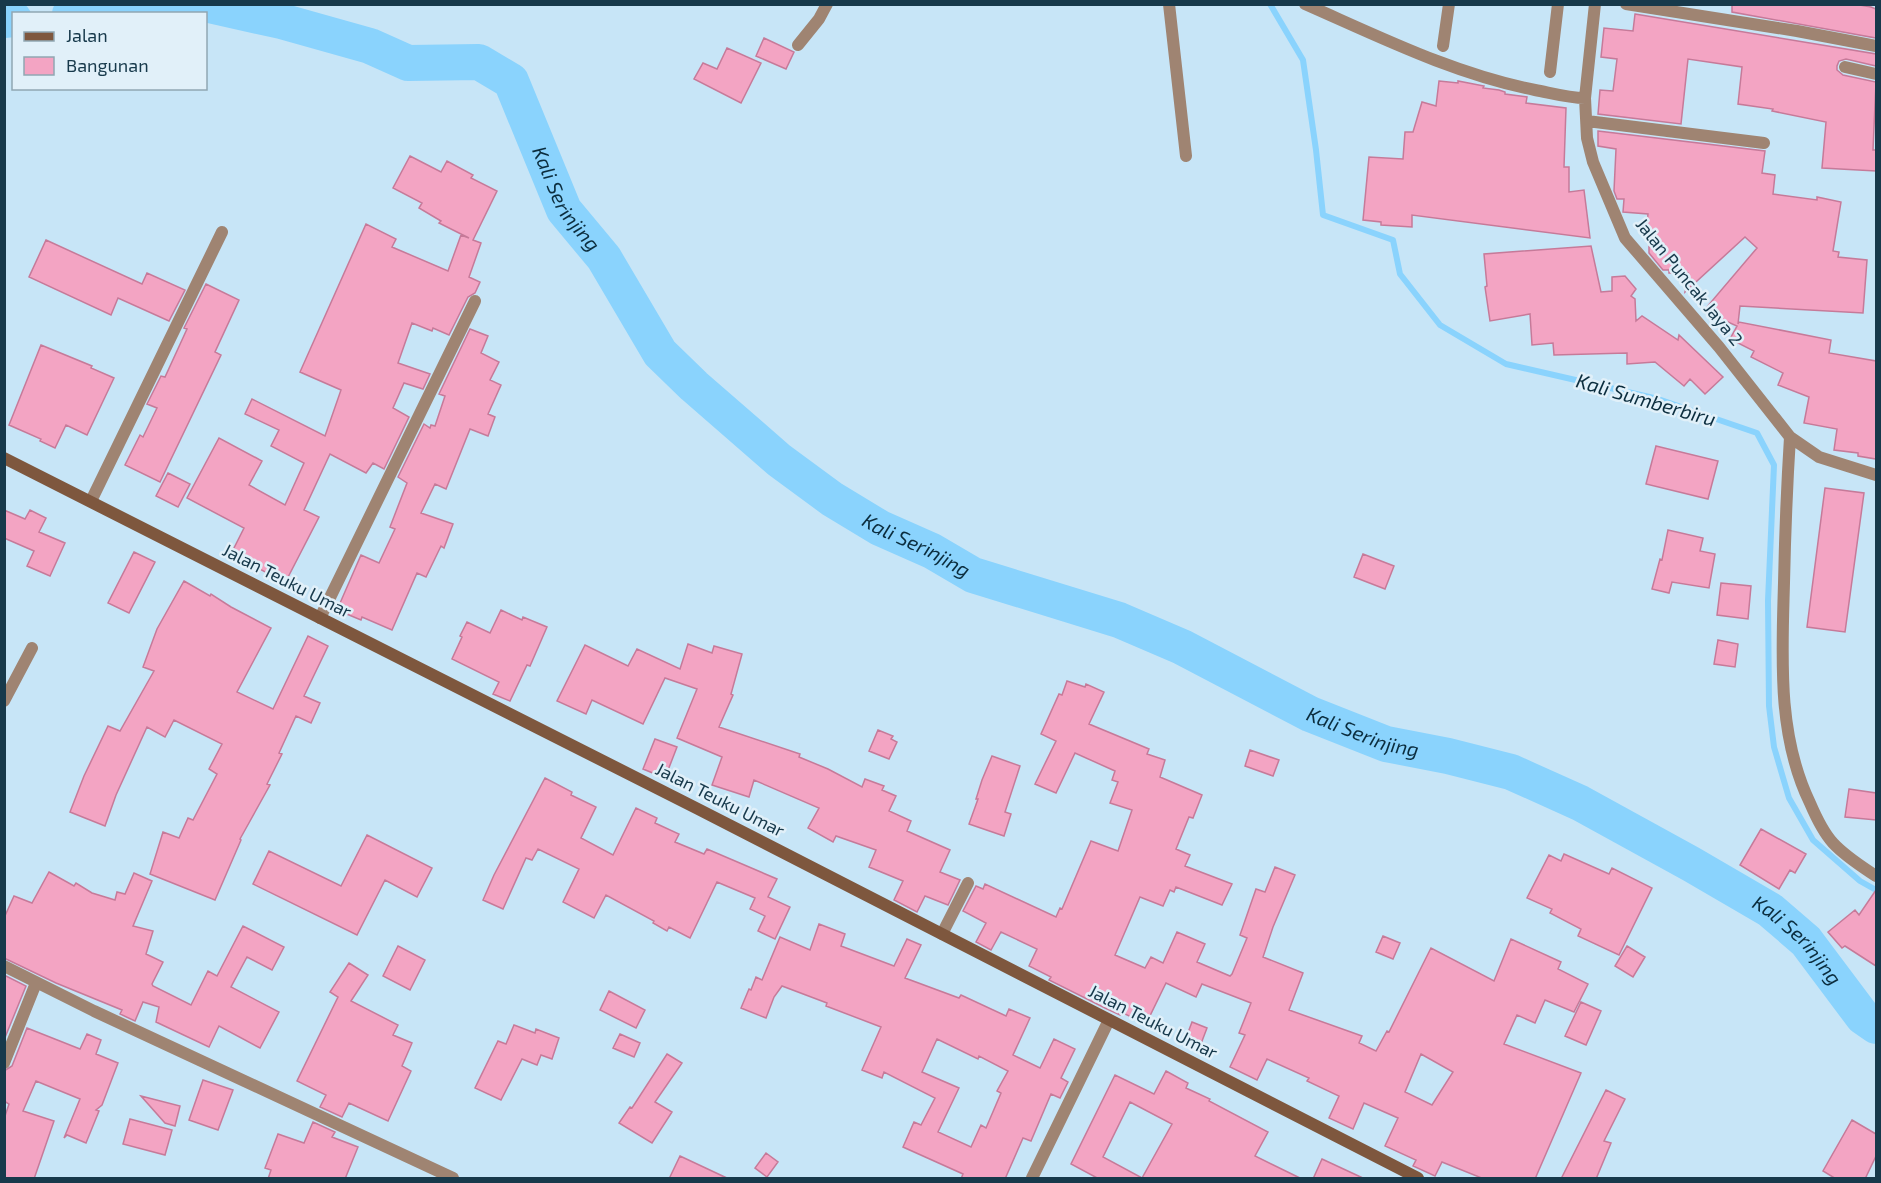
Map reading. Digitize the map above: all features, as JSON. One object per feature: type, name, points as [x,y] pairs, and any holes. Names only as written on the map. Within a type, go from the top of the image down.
[{"type":"main road","name":"Jalan Teuku Umar","points":[[4,458],[942,934],[1418,1179]]},
{"type":"street","points":[[798,45],[827,4]]},
{"type":"street","points":[[1169,4],[1186,156]]},
{"type":"street","points":[[1305,4],[1442,64],[1512,86],[1574,97]]},
{"type":"street","points":[[1550,72],[1558,4]]},
{"type":"street","name":"Jalan Puncak Jaya 2","points":[[1595,4],[1574,97],[1587,121],[1587,138],[1593,162],[1626,238],[1719,347],[1790,436],[1819,457],[1876,475]]},
{"type":"street","points":[[1626,4],[1876,46]]},
{"type":"street","points":[[1443,46],[1448,5]]},
{"type":"street","points":[[1845,67],[1876,74]]},
{"type":"street","points":[[1587,121],[1764,143]]},
{"type":"street","points":[[91,501],[222,232]]},
{"type":"street","points":[[320,618],[475,301]]},
{"type":"street","points":[[1790,436],[1783,614],[1785,717],[1792,753],[1803,789],[1832,842],[1853,861],[1876,876]]},
{"type":"street","points":[[4,701],[32,648]]},
{"type":"street","points":[[942,934],[968,883]]},
{"type":"street","points":[[4,966],[453,1179]]},
{"type":"street","points":[[4,1063],[36,983]]},
{"type":"street","points":[[1032,1179],[1110,1020]]},
{"type":"building","points":[[1732,4],[1854,4],[1871,7],[1876,9],[1876,38],[1732,12]]},
{"type":"building","points":[[1635,14],[1876,54],[1876,66],[1846,59],[1839,61],[1837,70],[1843,75],[1876,82],[1873,150],[1876,150],[1876,171],[1822,168],[1826,122],[1772,111],[1773,109],[1738,104],[1742,67],[1688,59],[1681,124],[1598,114],[1600,90],[1613,91],[1617,59],[1601,57],[1604,28],[1633,31]]},
{"type":"building","points":[[764,38],[794,52],[786,69],[756,56]]},
{"type":"building","points":[[727,48],[761,63],[741,103],[694,79],[703,63],[717,69]]},
{"type":"building","points":[[1439,81],[1458,83],[1458,81],[1484,86],[1483,88],[1499,90],[1505,94],[1527,97],[1526,103],[1566,108],[1564,167],[1569,167],[1569,192],[1584,190],[1590,238],[1412,215],[1412,227],[1381,225],[1381,222],[1363,220],[1369,157],[1403,159],[1405,132],[1413,132],[1422,102],[1436,106]]},
{"type":"building","points":[[1598,131],[1765,151],[1762,173],[1775,175],[1773,194],[1817,200],[1817,197],[1841,202],[1833,251],[1839,252],[1838,257],[1867,260],[1863,313],[1740,306],[1738,324],[1739,322],[1831,340],[1829,353],[1876,361],[1876,459],[1858,456],[1858,453],[1834,450],[1837,429],[1804,423],[1809,397],[1778,385],[1783,373],[1751,357],[1754,351],[1730,339],[1737,326],[1717,317],[1719,312],[1706,308],[1757,248],[1745,237],[1685,292],[1688,273],[1669,273],[1669,270],[1663,270],[1649,253],[1649,239],[1645,239],[1648,214],[1623,212],[1624,199],[1617,199],[1614,191],[1616,149],[1598,146]]},
{"type":"building","points":[[410,156],[441,172],[447,161],[473,175],[471,178],[497,191],[473,240],[481,243],[469,277],[480,282],[475,293],[468,297],[449,335],[412,323],[398,363],[430,374],[423,389],[404,383],[393,408],[409,417],[384,469],[373,463],[366,473],[330,454],[304,510],[319,517],[285,583],[256,567],[257,564],[232,552],[244,528],[187,498],[219,438],[262,461],[249,485],[285,505],[304,463],[271,446],[279,430],[245,414],[252,399],[325,436],[341,390],[300,372],[366,224],[396,239],[392,247],[448,271],[461,235],[469,238],[439,223],[441,221],[419,208],[422,203],[393,188]]},
{"type":"building","points":[[46,240],[142,284],[147,273],[185,290],[169,321],[118,298],[111,315],[29,277]]},
{"type":"building","points":[[1591,246],[1601,292],[1612,291],[1612,277],[1625,276],[1636,289],[1631,296],[1635,299],[1636,321],[1642,316],[1678,340],[1679,335],[1723,377],[1705,394],[1690,379],[1684,386],[1655,362],[1627,364],[1627,353],[1554,355],[1553,343],[1532,345],[1530,314],[1490,321],[1485,287],[1487,286],[1484,254]]},
{"type":"building","points":[[206,284],[239,300],[215,352],[221,355],[160,482],[125,465],[140,435],[143,437],[157,408],[147,404],[161,376],[165,377],[187,329],[184,328]]},
{"type":"building","points":[[470,329],[488,336],[481,353],[499,362],[490,380],[501,385],[488,414],[495,417],[488,436],[470,429],[446,489],[435,484],[421,513],[453,524],[444,548],[441,546],[426,577],[417,573],[392,630],[362,617],[361,620],[337,610],[361,555],[379,563],[395,529],[390,527],[407,483],[398,477],[424,424],[430,428],[431,425],[435,426],[445,396],[439,394]]},
{"type":"building","points":[[41,345],[92,366],[91,368],[114,378],[87,435],[66,425],[55,448],[9,425]]},
{"type":"building","points":[[1656,446],[1718,461],[1708,499],[1646,484]]},
{"type":"building","points":[[168,473],[190,484],[178,507],[156,496]]},
{"type":"building","points":[[1825,488],[1864,493],[1845,632],[1807,627]]},
{"type":"building","points":[[4,510],[25,519],[30,510],[46,518],[39,532],[65,543],[50,576],[27,566],[34,551],[4,538]]},
{"type":"building","points":[[1668,530],[1703,538],[1700,551],[1715,554],[1709,588],[1672,582],[1669,593],[1652,589],[1660,559],[1662,560]]},
{"type":"building","points":[[134,552],[155,562],[129,613],[108,603]]},
{"type":"building","points":[[1363,554],[1394,566],[1385,589],[1354,577]]},
{"type":"building","points":[[184,581],[271,628],[237,692],[273,709],[308,636],[328,646],[304,696],[320,703],[311,723],[296,716],[279,753],[282,754],[267,784],[270,785],[240,839],[215,900],[150,874],[163,832],[179,838],[188,818],[193,820],[217,774],[209,769],[222,744],[174,720],[165,737],[147,727],[116,795],[105,826],[70,812],[108,726],[120,731],[154,671],[143,667],[157,629]]},
{"type":"building","points":[[1721,583],[1751,586],[1748,619],[1717,615]]},
{"type":"building","points":[[501,610],[522,620],[523,617],[547,627],[530,666],[527,665],[510,701],[493,694],[499,682],[452,659],[467,622],[490,633]]},
{"type":"building","points":[[1718,640],[1738,644],[1735,667],[1714,664]]},
{"type":"building","points":[[688,644],[712,653],[714,646],[742,654],[731,694],[733,695],[719,727],[800,754],[799,757],[862,787],[865,779],[884,786],[882,790],[896,796],[889,811],[911,821],[907,831],[950,850],[940,872],[960,880],[948,905],[925,896],[917,912],[894,900],[903,881],[869,867],[876,850],[836,836],[833,842],[808,828],[819,808],[754,780],[749,797],[712,785],[722,757],[677,738],[697,689],[665,678],[643,724],[592,700],[586,714],[557,701],[585,645],[628,666],[637,649],[680,669]]},
{"type":"building","points":[[1067,681],[1085,687],[1086,684],[1104,692],[1089,724],[1149,749],[1147,754],[1165,760],[1160,777],[1202,795],[1193,818],[1189,817],[1176,849],[1190,855],[1185,866],[1232,884],[1222,905],[1176,887],[1174,892],[1170,890],[1163,906],[1140,897],[1115,955],[1145,968],[1151,957],[1163,963],[1177,932],[1205,944],[1197,962],[1230,976],[1247,938],[1240,935],[1256,889],[1265,892],[1275,867],[1295,875],[1263,957],[1303,973],[1289,1010],[1362,1036],[1359,1043],[1376,1051],[1387,1031],[1389,1032],[1431,948],[1494,981],[1511,939],[1561,962],[1558,969],[1588,984],[1574,1012],[1545,1000],[1535,1023],[1517,1015],[1504,1044],[1581,1073],[1535,1179],[1484,1179],[1442,1162],[1435,1176],[1413,1166],[1416,1160],[1385,1146],[1398,1118],[1364,1103],[1353,1129],[1329,1118],[1339,1096],[1307,1081],[1309,1078],[1267,1059],[1257,1080],[1230,1067],[1245,1035],[1239,1033],[1251,1003],[1202,984],[1196,997],[1166,983],[1146,1024],[1121,1012],[1120,1015],[1049,980],[1051,977],[1029,966],[1037,949],[1001,932],[991,950],[976,942],[986,923],[963,911],[976,886],[983,889],[985,884],[1056,917],[1060,908],[1062,909],[1091,841],[1118,851],[1132,810],[1110,803],[1118,782],[1112,780],[1115,771],[1075,753],[1056,793],[1035,784],[1056,741],[1041,734],[1059,694],[1062,695]],"holes":[[[1421,1054],[1453,1072],[1432,1105],[1405,1092]]]},
{"type":"building","points":[[878,730],[893,736],[891,739],[897,742],[889,759],[869,751]]},
{"type":"building","points":[[655,739],[677,747],[665,778],[643,769]]},
{"type":"building","points":[[1250,750],[1279,760],[1273,776],[1245,766]]},
{"type":"building","points":[[992,756],[1020,766],[1005,812],[1011,814],[1004,836],[969,824]]},
{"type":"building","points":[[545,778],[572,792],[571,795],[596,807],[581,838],[613,855],[636,808],[657,818],[655,823],[679,834],[675,842],[704,854],[707,849],[777,879],[768,897],[790,907],[775,939],[758,931],[765,916],[750,909],[755,898],[717,882],[690,938],[669,927],[667,931],[653,923],[654,921],[606,895],[594,918],[563,902],[579,869],[538,849],[532,860],[526,858],[503,909],[483,900]]},
{"type":"building","points":[[1849,789],[1876,793],[1876,820],[1845,817]]},
{"type":"building","points":[[1761,829],[1806,854],[1795,873],[1790,870],[1779,889],[1740,865]]},
{"type":"building","points":[[367,835],[432,868],[417,897],[385,880],[357,935],[253,884],[269,851],[341,886]]},
{"type":"building","points":[[1564,854],[1609,874],[1612,868],[1652,888],[1619,955],[1578,936],[1581,929],[1550,913],[1552,909],[1527,898],[1549,855],[1561,861]]},
{"type":"building","points":[[49,872],[74,886],[76,883],[92,893],[115,900],[117,892],[125,894],[134,873],[152,881],[133,926],[153,931],[146,954],[163,962],[153,986],[191,1005],[208,971],[217,976],[243,926],[284,947],[272,970],[247,957],[231,987],[279,1012],[260,1048],[219,1026],[209,1047],[156,1022],[159,1007],[143,1002],[135,1021],[120,1014],[122,1010],[56,983],[4,958],[4,918],[14,896],[32,903]]},
{"type":"building","points":[[1876,890],[1876,966],[1845,946],[1842,948],[1828,932],[1855,910],[1859,915]]},
{"type":"building","points":[[819,924],[845,934],[841,946],[894,966],[907,939],[921,945],[905,978],[959,998],[961,995],[1006,1016],[1009,1009],[1030,1018],[1013,1055],[1040,1068],[1054,1039],[1075,1049],[1061,1078],[1068,1082],[1060,1098],[1051,1094],[1031,1141],[1023,1138],[1005,1179],[961,1179],[963,1174],[903,1147],[914,1122],[921,1125],[935,1098],[884,1072],[882,1078],[862,1070],[881,1027],[782,986],[774,997],[766,1018],[741,1008],[756,977],[762,980],[780,937],[810,950]],"holes":[[[937,1039],[978,1059],[979,1056],[1008,1071],[997,1091],[1001,1093],[986,1128],[981,1125],[971,1147],[938,1132],[959,1088],[922,1072]]]},
{"type":"building","points":[[1383,936],[1400,943],[1393,959],[1376,952]]},
{"type":"building","points":[[398,946],[425,960],[410,990],[383,976]]},
{"type":"building","points":[[1627,946],[1645,957],[1633,977],[1615,966]]},
{"type":"building","points":[[349,963],[368,975],[351,1001],[398,1025],[393,1035],[412,1043],[402,1066],[411,1071],[388,1121],[349,1103],[342,1117],[320,1107],[326,1095],[297,1081],[338,997],[330,992]]},
{"type":"building","points":[[4,975],[26,986],[4,1040]]},
{"type":"building","points":[[609,991],[645,1010],[636,1028],[600,1010]]},
{"type":"building","points":[[1581,1002],[1601,1011],[1586,1045],[1565,1036]]},
{"type":"building","points":[[1192,1022],[1207,1028],[1199,1049],[1184,1043]]},
{"type":"building","points":[[514,1025],[535,1033],[536,1029],[559,1038],[552,1059],[541,1055],[537,1065],[522,1059],[501,1100],[475,1088],[498,1041],[506,1044]]},
{"type":"building","points":[[27,1028],[80,1049],[87,1034],[101,1040],[96,1054],[118,1063],[102,1105],[96,1110],[99,1111],[86,1143],[67,1135],[64,1138],[80,1099],[36,1081],[23,1111],[54,1121],[34,1179],[4,1179],[4,1119],[9,1104],[4,1101],[4,1071],[12,1066]]},
{"type":"building","points":[[620,1034],[640,1043],[634,1057],[613,1048]]},
{"type":"building","points":[[667,1054],[682,1063],[655,1102],[672,1112],[652,1143],[619,1123],[630,1107],[632,1108]]},
{"type":"building","points":[[1166,1071],[1188,1083],[1186,1088],[1268,1132],[1255,1156],[1302,1179],[1099,1179],[1071,1164],[1115,1075],[1154,1094]],"holes":[[[1130,1102],[1172,1124],[1142,1178],[1103,1157]]]},
{"type":"building","points":[[203,1080],[233,1090],[218,1130],[189,1120]]},
{"type":"building","points":[[1606,1090],[1625,1099],[1604,1141],[1611,1143],[1596,1179],[1561,1179]]},
{"type":"building","points":[[141,1096],[180,1106],[175,1126],[165,1123]]},
{"type":"building","points":[[130,1119],[172,1130],[165,1155],[123,1144]]},
{"type":"building","points":[[1852,1120],[1876,1134],[1876,1156],[1865,1179],[1836,1179],[1823,1171]]},
{"type":"building","points":[[313,1122],[335,1132],[332,1137],[358,1147],[345,1179],[268,1179],[271,1170],[265,1168],[278,1134],[304,1143]]},
{"type":"building","points":[[766,1153],[778,1162],[767,1177],[755,1168]]},
{"type":"building","points":[[680,1156],[729,1179],[669,1179]]},
{"type":"building","points":[[1322,1159],[1365,1179],[1313,1179]]},
{"type":"waterway","name":"Kali Sumberbiru","points":[[1270,4],[1303,60],[1323,215],[1393,240],[1400,274],[1440,325],[1506,364],[1658,399],[1757,433],[1774,465],[1768,601],[1769,706],[1774,747],[1789,798],[1813,840],[1860,881],[1876,890]]},
{"type":"waterway","name":"Kali Serinjing","points":[[90,12],[159,5],[209,5],[281,21],[370,46],[408,63],[479,62],[511,81],[564,210],[604,258],[660,353],[694,386],[779,460],[832,499],[880,528],[932,551],[973,575],[1119,620],[1182,647],[1310,714],[1386,744],[1448,756],[1511,772],[1580,803],[1770,910],[1806,941],[1863,1017],[1876,1026]]},
{"type":"waterway","name":"Kali Serinjing","points":[[4,20],[12,19]]}]
